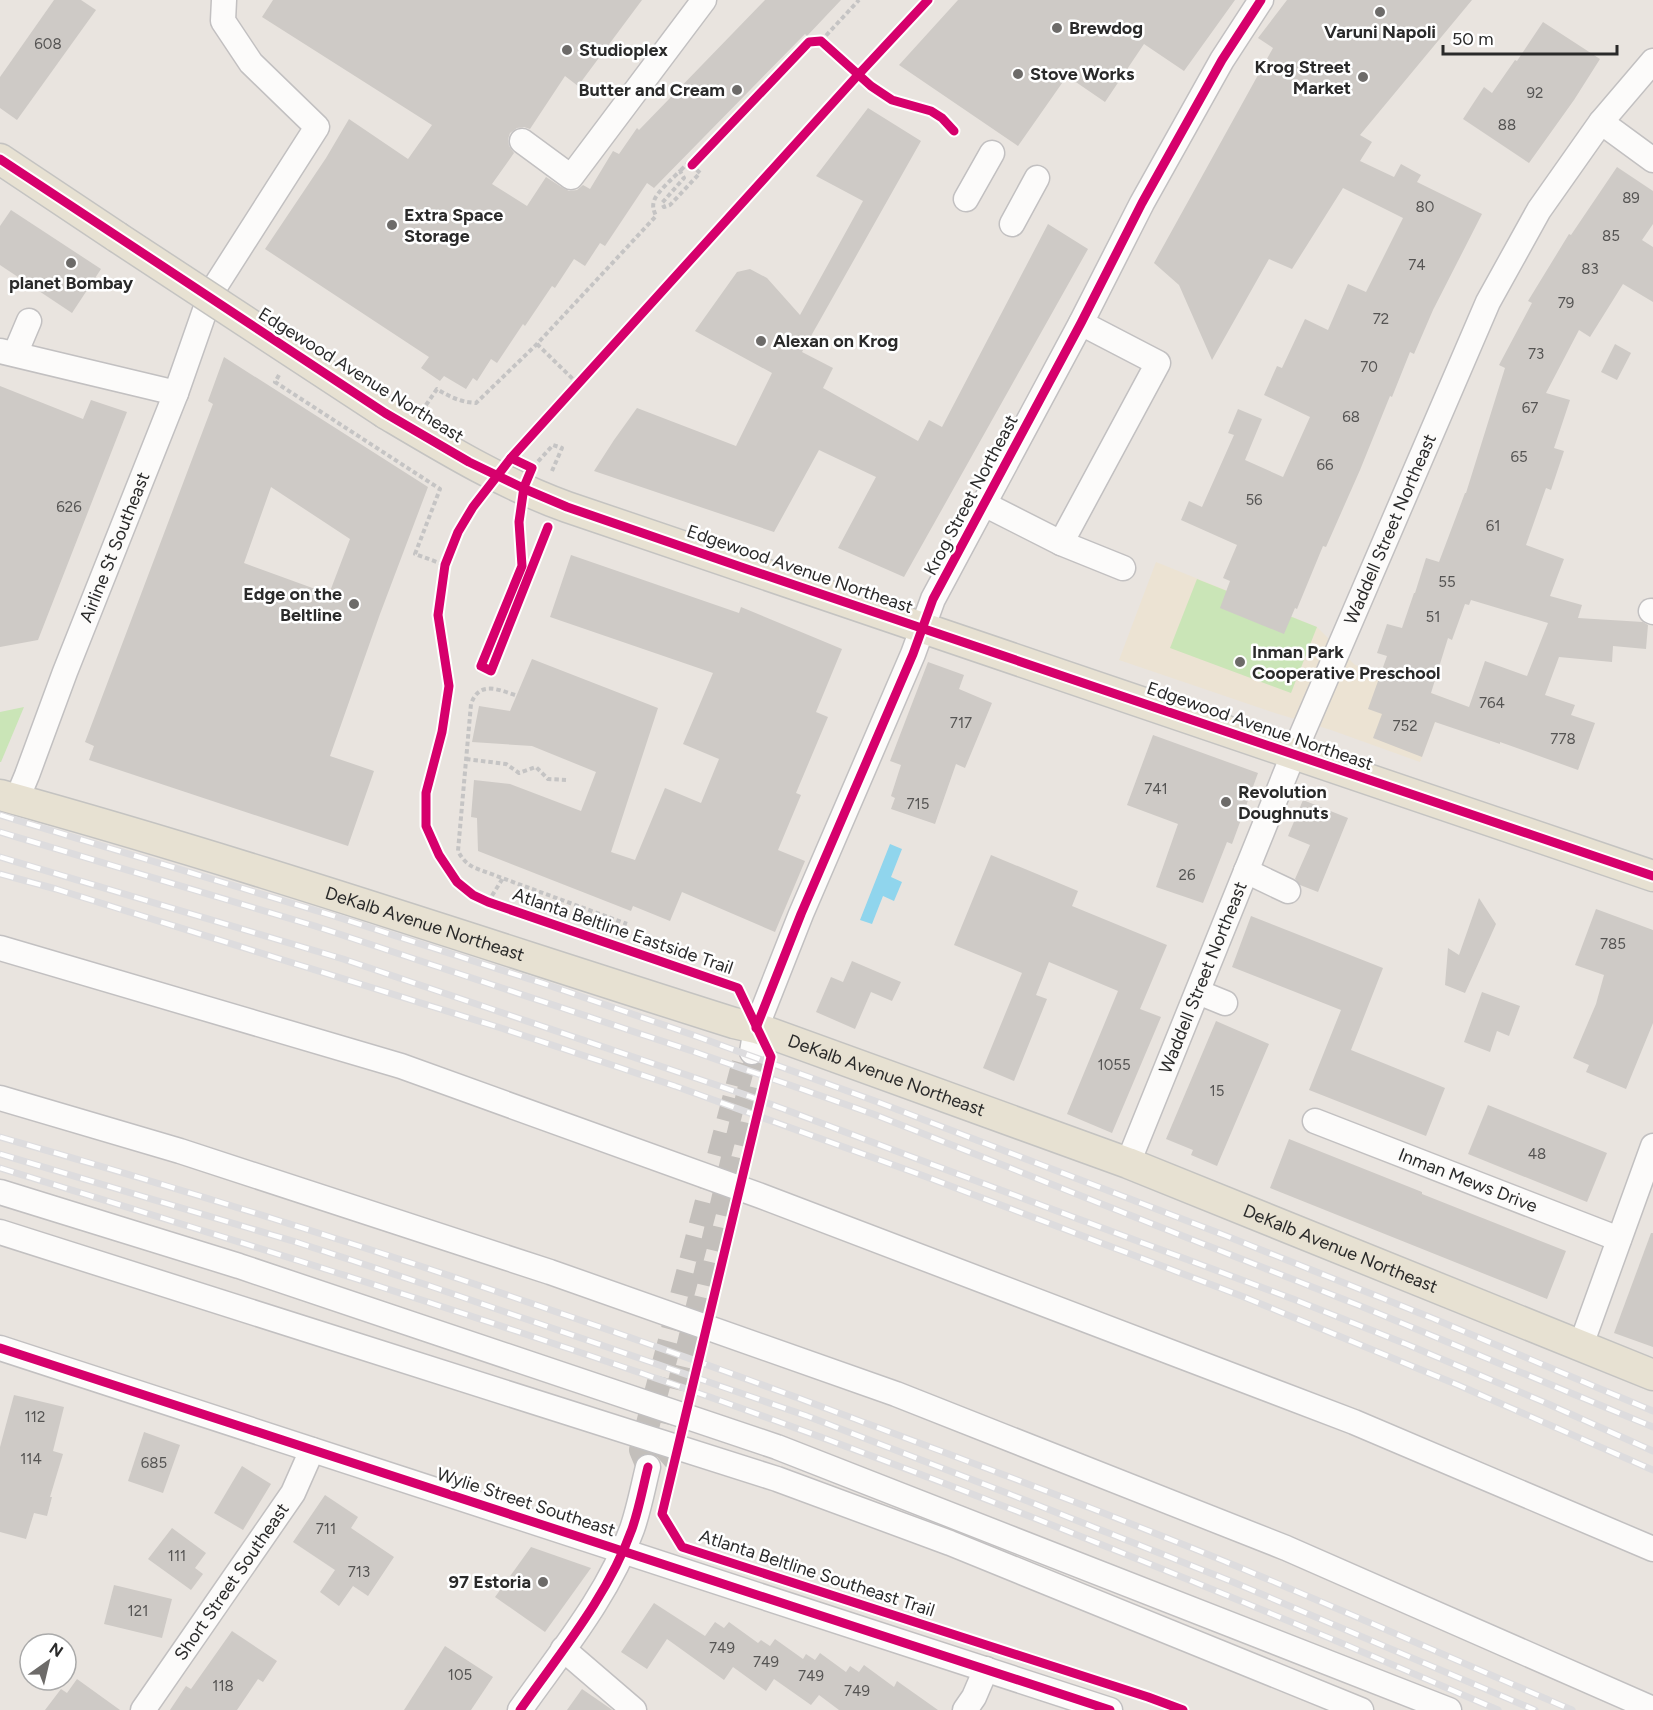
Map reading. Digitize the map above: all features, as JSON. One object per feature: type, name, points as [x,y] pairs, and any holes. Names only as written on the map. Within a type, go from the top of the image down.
[{"type":"main road","name":"Edgewood Avenue Northeast","points":[[0,159],[385,413],[469,462],[527,490],[567,507],[1653,876]]},
{"type":"main road","name":"DeKalb Avenue Northeast","points":[[8,797],[265,874],[734,1023],[754,1040],[1128,1162],[1653,1375]]},
{"type":"street","name":"Airline St Southeast","points":[[8,797],[27,775],[65,672],[176,393],[211,293],[317,127],[251,63],[223,21],[224,0]]},
{"type":"street","points":[[522,141],[571,177],[704,0]]},
{"type":"street","name":"Krog Street Northeast","points":[[754,1040],[801,914],[914,654],[933,599],[1081,323],[1142,203],[1222,60],[1261,0]]},
{"type":"street","name":"Waddell Street Northeast","points":[[1128,1162],[1293,755],[1488,302],[1539,210],[1601,122],[1653,61]]},
{"type":"street","points":[[1601,122],[1653,160]]},
{"type":"street","points":[[966,199],[992,153]]},
{"type":"street","points":[[1012,224],[1037,178]]},
{"type":"street","points":[[29,321],[6,357],[176,393]]},
{"type":"street","points":[[1061,543],[1158,363],[1081,323]]},
{"type":"street","points":[[984,504],[1061,543],[1123,568]]},
{"type":"street","points":[[1246,871],[1288,891]]},
{"type":"street","points":[[0,948],[400,1066],[761,1196],[1354,1422],[1653,1549]]},
{"type":"street","points":[[1198,992],[1225,1003]]},
{"type":"street","points":[[0,1098],[180,1151],[539,1268],[896,1394],[1286,1548],[1653,1709]]},
{"type":"street","name":"Inman Mews Drive","points":[[1315,1121],[1619,1239]]},
{"type":"street","points":[[1581,1345],[1653,1146]]},
{"type":"street","points":[[0,1192],[239,1266],[777,1447],[1449,1710]]},
{"type":"street","points":[[0,1232],[777,1479],[951,1543],[1361,1710]]},
{"type":"street","name":"Wylie Street Southeast","points":[[0,1348],[1110,1710]]},
{"type":"street","name":"Short Street Southeast","points":[[143,1710],[292,1493],[312,1450]]},
{"type":"street","points":[[520,1710],[597,1600],[623,1551],[632,1528],[648,1467]]},
{"type":"street","points":[[563,1649],[634,1710]]},
{"type":"street","points":[[965,1710],[974,1697],[986,1669]]},
{"type":"path","points":[[809,42],[825,45],[859,0]]},
{"type":"path","points":[[692,165],[700,157]]},
{"type":"path","points":[[664,223],[656,216],[653,208],[656,196],[688,162],[700,173],[670,205],[664,207],[662,203],[664,200],[684,178],[680,171]]},
{"type":"path","points":[[426,405],[437,389],[450,397],[476,403],[537,344],[656,216]]},
{"type":"path","points":[[537,344],[578,384]]},
{"type":"path","points":[[280,373],[275,381],[440,489],[415,554],[444,570],[449,554]]},
{"type":"path","points":[[570,392],[586,375]]},
{"type":"path","points":[[528,477],[532,468],[552,445],[562,448],[552,471]]},
{"type":"path","points":[[522,463],[532,468]]},
{"type":"path","points":[[515,695],[487,688],[479,691],[473,697],[458,850],[467,864],[627,924]]},
{"type":"path","points":[[466,759],[506,764],[519,773],[536,767],[548,779],[566,780]]},
{"type":"path","points":[[489,902],[503,878]]},
{"type":"shaded area","name":"Inman Park Cooperative Preschool","points":[[1156,562],[1317,627],[1355,665],[1444,698],[1420,762],[1119,660]]},
{"type":"green space","points":[[1197,579],[1317,627],[1291,693],[1170,648]]},
{"type":"green space","points":[[24,707],[1,762],[0,762],[0,712]]},
{"type":"water","points":[[890,844],[902,849],[891,877],[902,882],[894,901],[883,896],[872,924],[860,920]]},
{"type":"building","points":[[54,0],[81,0],[96,10],[17,120],[0,108],[0,77]]},
{"type":"building","points":[[273,0],[642,0],[578,86],[565,76],[530,129],[517,128],[510,133],[509,146],[514,153],[492,184],[527,206],[546,177],[569,191],[577,190],[583,185],[590,189],[613,151],[619,154],[637,128],[639,130],[765,0],[841,0],[654,188],[647,183],[605,246],[600,243],[585,266],[574,259],[555,288],[552,286],[525,326],[523,324],[497,363],[491,359],[477,381],[473,378],[466,389],[444,376],[440,381],[421,368],[429,357],[265,249],[326,158],[349,119],[408,159],[432,125],[262,17]]},
{"type":"building","name":"Stove Works","points":[[958,0],[1235,0],[1184,71],[1144,44],[1105,102],[1067,76],[1018,146],[899,65]]},
{"type":"building","points":[[1287,0],[1472,0],[1360,135],[1372,142],[1360,161],[1394,177],[1401,164],[1421,175],[1417,182],[1482,214],[1433,310],[1414,354],[1410,352],[1326,547],[1323,546],[1284,634],[1220,608],[1230,581],[1223,578],[1237,545],[1181,520],[1189,501],[1202,507],[1234,435],[1228,433],[1238,409],[1262,419],[1245,460],[1283,477],[1310,417],[1264,395],[1277,366],[1282,368],[1305,319],[1328,330],[1348,284],[1366,292],[1403,218],[1343,188],[1292,269],[1269,259],[1212,360],[1179,285],[1154,263],[1273,48],[1258,38]]},
{"type":"building","points":[[1543,22],[1600,59],[1529,163],[1463,119],[1484,87],[1492,93]]},
{"type":"building","name":"Alexan on Krog","points":[[868,108],[921,141],[802,352],[833,368],[823,388],[918,441],[929,420],[942,427],[1048,224],[1088,249],[904,577],[838,548],[876,477],[819,450],[774,532],[594,471],[637,408],[736,446],[772,373],[695,331],[737,272],[750,269],[767,278],[800,315],[863,201],[816,176]]},
{"type":"building","points":[[1617,167],[1653,191],[1653,224],[1642,240],[1653,247],[1653,302],[1623,284],[1590,337],[1579,330],[1546,393],[1570,400],[1554,448],[1564,451],[1551,490],[1546,488],[1526,545],[1564,559],[1550,596],[1582,605],[1578,618],[1643,622],[1648,625],[1646,649],[1613,646],[1612,662],[1559,657],[1545,695],[1575,705],[1571,715],[1595,723],[1578,770],[1435,722],[1422,757],[1373,738],[1382,714],[1368,709],[1387,656],[1377,653],[1387,624],[1402,628],[1426,558],[1439,562],[1466,493],[1505,368],[1499,365],[1532,303],[1528,301],[1569,234],[1571,235]],"holes":[[[1471,600],[1548,623],[1527,676],[1485,661],[1469,707],[1431,693],[1448,638],[1452,640],[1465,604],[1469,605]]]},
{"type":"building","points":[[11,210],[101,269],[72,313],[0,265],[0,226]]},
{"type":"building","points":[[1615,344],[1631,353],[1617,380],[1601,372]]},
{"type":"building","name":"Edge on the Beltline","points":[[224,357],[428,487],[330,756],[374,771],[348,846],[89,760],[94,746],[85,742],[213,404],[208,401]],"holes":[[[271,487],[350,539],[329,594],[244,563]]]},
{"type":"building","points":[[0,386],[83,419],[91,400],[127,412],[38,640],[0,647]]},
{"type":"building","points":[[571,555],[739,613],[741,607],[842,649],[816,712],[828,717],[796,793],[801,795],[778,850],[805,861],[775,932],[682,892],[670,921],[633,906],[631,911],[478,851],[477,818],[471,817],[474,780],[510,784],[581,811],[596,772],[532,746],[472,742],[479,706],[510,711],[532,659],[658,708],[611,852],[635,860],[665,788],[701,803],[719,759],[683,744],[713,673],[550,617]]},
{"type":"building","points":[[928,662],[964,675],[959,689],[992,703],[965,768],[956,764],[935,824],[891,809],[895,798],[891,796],[901,765],[890,761]]},
{"type":"building","points":[[1153,735],[1258,773],[1232,844],[1227,842],[1203,903],[1156,887],[1178,824],[1127,805]]},
{"type":"building","points":[[1303,800],[1348,818],[1318,892],[1300,885],[1295,879],[1310,845],[1288,836]]},
{"type":"building","points":[[991,855],[1078,891],[1072,906],[1167,945],[1140,1009],[1161,1017],[1112,1133],[1067,1114],[1118,991],[1049,962],[1036,995],[1047,999],[1014,1081],[983,1068],[1022,973],[954,945]]},
{"type":"building","points":[[1479,898],[1496,924],[1465,993],[1445,985],[1448,948],[1459,955]]},
{"type":"building","points":[[1596,909],[1653,930],[1653,1023],[1626,1089],[1586,1072],[1589,1065],[1573,1058],[1596,1004],[1604,975],[1575,965]]},
{"type":"building","points":[[1251,916],[1383,968],[1351,1050],[1445,1088],[1426,1136],[1309,1090],[1341,1010],[1232,967]]},
{"type":"building","points":[[852,961],[901,982],[892,1001],[871,992],[855,1029],[816,1012],[831,977],[843,982]]},
{"type":"building","points":[[1482,992],[1520,1006],[1509,1036],[1497,1031],[1490,1052],[1464,1042]]},
{"type":"building","points":[[1216,1021],[1269,1044],[1217,1166],[1191,1155],[1193,1150],[1166,1139]]},
{"type":"building","points":[[1488,1105],[1607,1153],[1587,1202],[1468,1154]]},
{"type":"building","points":[[1289,1139],[1566,1251],[1547,1299],[1270,1188]]},
{"type":"building","points":[[1651,1233],[1653,1233],[1653,1347],[1614,1333]]},
{"type":"building","points":[[14,1395],[64,1407],[53,1451],[63,1454],[50,1497],[52,1497],[47,1516],[34,1513],[26,1539],[0,1532],[0,1447]]},
{"type":"building","points":[[144,1432],[180,1445],[163,1493],[128,1481]]},
{"type":"building","points":[[242,1466],[271,1484],[243,1530],[214,1513]]},
{"type":"building","points":[[325,1495],[358,1517],[351,1528],[394,1557],[368,1596],[353,1586],[339,1606],[320,1592],[335,1570],[293,1542]]},
{"type":"building","points":[[172,1528],[206,1553],[195,1568],[203,1574],[191,1590],[148,1559]]},
{"type":"building","name":"97 Estoria","points":[[531,1547],[591,1568],[545,1632],[495,1597]]},
{"type":"building","points":[[114,1585],[172,1599],[162,1638],[104,1624]]},
{"type":"building","points":[[654,1603],[705,1636],[715,1622],[724,1628],[729,1622],[758,1643],[761,1640],[770,1646],[775,1639],[803,1659],[806,1654],[815,1660],[820,1653],[846,1672],[850,1666],[859,1672],[864,1665],[894,1687],[897,1681],[938,1710],[839,1710],[819,1695],[811,1705],[774,1679],[766,1691],[733,1667],[724,1680],[667,1639],[647,1669],[621,1652]]},
{"type":"building","points":[[232,1631],[277,1661],[263,1682],[258,1679],[237,1710],[170,1710],[186,1686],[191,1689]]},
{"type":"building","points":[[445,1646],[493,1677],[471,1710],[404,1710]]},
{"type":"building","points":[[78,1680],[120,1710],[45,1710],[59,1692],[78,1692]]},
{"type":"building","points":[[582,1689],[611,1709],[612,1710],[567,1710]]},
{"type":"tunnel","points":[[752,1052],[756,1061],[663,1454],[648,1467],[641,1450],[745,1058],[752,1052]]},
{"type":"railway","points":[[0,815],[334,916],[545,984],[693,1035],[875,1101],[1224,1235],[1432,1318],[1653,1411]]},
{"type":"railway","points":[[0,832],[315,926],[695,1052],[873,1114],[1358,1305],[1653,1427]]},
{"type":"railway","points":[[0,857],[343,959],[746,1095],[1293,1299],[1546,1403],[1653,1451]]},
{"type":"railway","points":[[0,874],[56,889],[501,1028],[675,1086],[924,1176],[1244,1297],[1458,1385],[1653,1470]]},
{"type":"railway","points":[[0,1137],[216,1201],[430,1269],[749,1380],[1178,1542],[1572,1710]]},
{"type":"railway","points":[[0,1154],[296,1242],[807,1416],[1233,1582],[1535,1710]]},
{"type":"railway","points":[[0,1168],[416,1298],[770,1418],[1188,1579],[1498,1710]]},
{"type":"cycle path","name":"Atlanta Beltline Eastside Trail","points":[[928,0],[511,458],[473,507],[458,532],[445,565],[438,615],[449,686],[442,732],[426,793],[426,826],[439,855],[457,882],[473,895],[738,988],[771,1057],[662,1514],[682,1547],[1183,1710]]},
{"type":"cycle path","points":[[756,1028],[801,914],[913,654],[933,599],[1081,323],[1142,203],[1222,60],[1261,0]]},
{"type":"cycle path","points":[[692,165],[809,42],[821,41],[871,86],[892,100],[931,111],[942,118],[954,131]]},
{"type":"cycle path","points":[[0,159],[385,413],[469,462],[527,490],[567,507],[744,568],[1653,876]]},
{"type":"cycle path","points":[[511,458],[532,468],[524,487],[519,522],[522,566],[481,666],[491,671],[548,527]]},
{"type":"cycle path","points":[[0,1348],[1110,1710]]},
{"type":"cycle path","points":[[520,1710],[582,1623],[610,1578],[632,1529],[648,1467]]},
{"type":"place","name":"Varuni Napoli","points":[[1380,12]]},
{"type":"place","name":"Brewdog","points":[[1057,28]]},
{"type":"place","name":"Studioplex","points":[[567,50]]},
{"type":"place","name":"Stove Works","points":[[1018,74]]},
{"type":"place","name":"Krog Street Market","points":[[1363,77]]},
{"type":"place","name":"Butter and Cream","points":[[737,90]]},
{"type":"place","name":"Extra Space Storage","points":[[392,225]]},
{"type":"place","name":"planet Bombay","points":[[71,263]]},
{"type":"place","name":"Alexan on Krog","points":[[761,341]]},
{"type":"place","name":"Edge on the Beltline","points":[[354,604]]},
{"type":"place","name":"Inman Park Cooperative Preschool","points":[[1240,662]]},
{"type":"place","name":"Revolution Doughnuts","points":[[1226,802]]},
{"type":"place","name":"97 Estoria","points":[[543,1582]]}]
